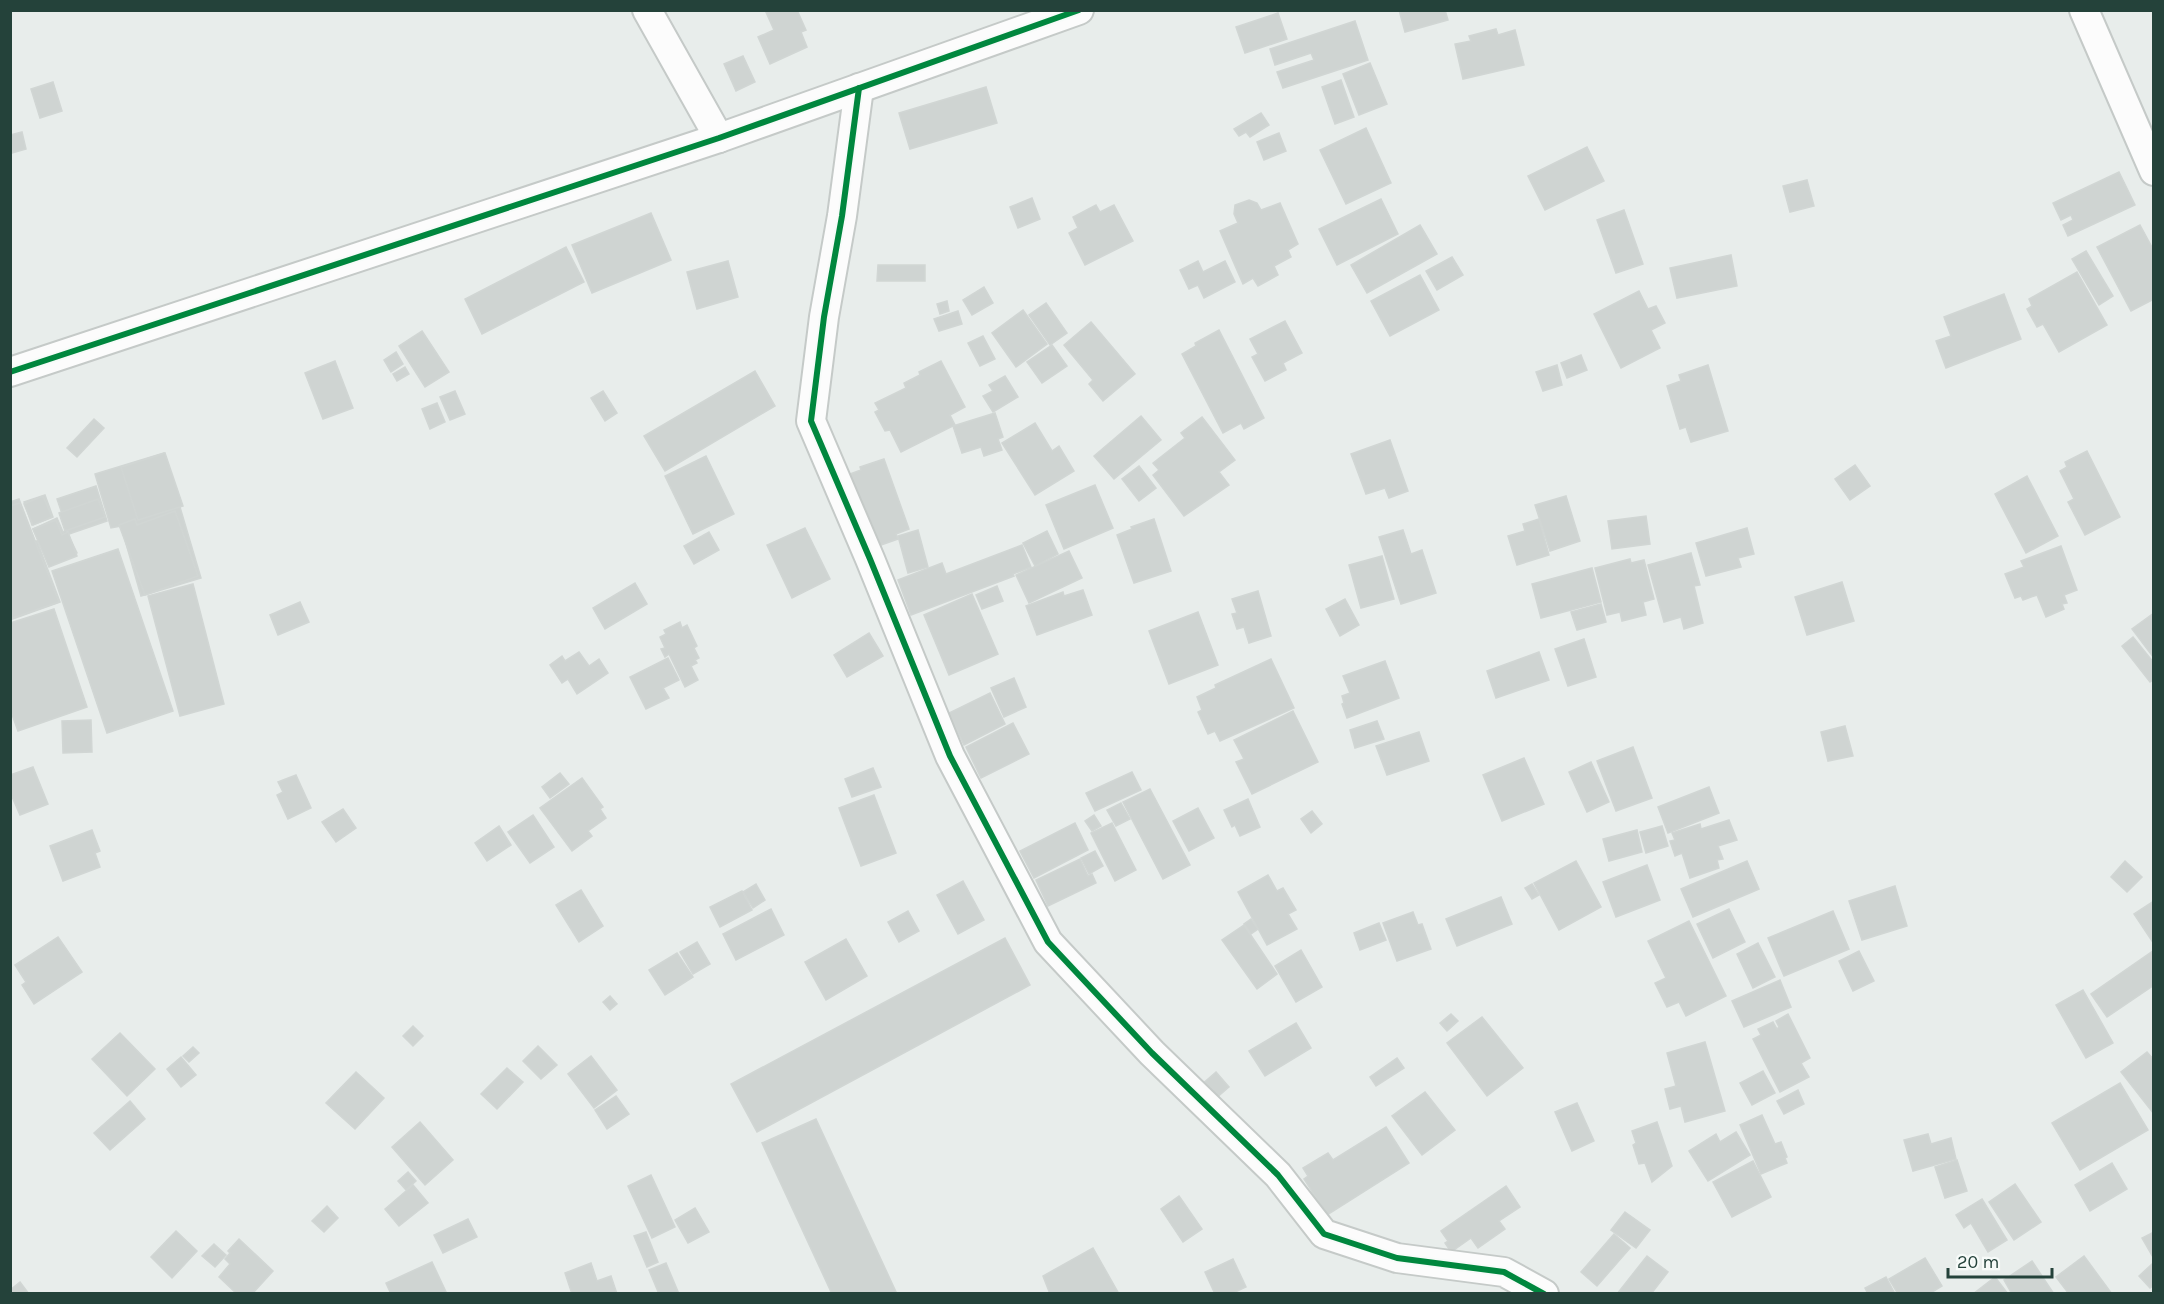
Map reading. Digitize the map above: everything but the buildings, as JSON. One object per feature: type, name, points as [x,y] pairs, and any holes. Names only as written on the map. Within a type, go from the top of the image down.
[{"type":"street","points":[[647,10],[719,138]]},
{"type":"street","points":[[10,372],[719,138],[1079,10]]},
{"type":"street","points":[[2084,10],[2154,171]]},
{"type":"street","points":[[859,88],[842,216],[824,317],[812,421],[950,756],[1048,942],[1152,1053],[1278,1175],[1324,1234],[1397,1258],[1504,1272],[1544,1293]]},
{"type":"cycle path","points":[[10,372],[719,138],[1079,10]]},
{"type":"cycle path","points":[[859,88],[842,216],[824,317],[811,421],[950,756],[1048,942],[1152,1053],[1278,1175],[1324,1234],[1397,1258],[1504,1272],[1544,1294]]}]
